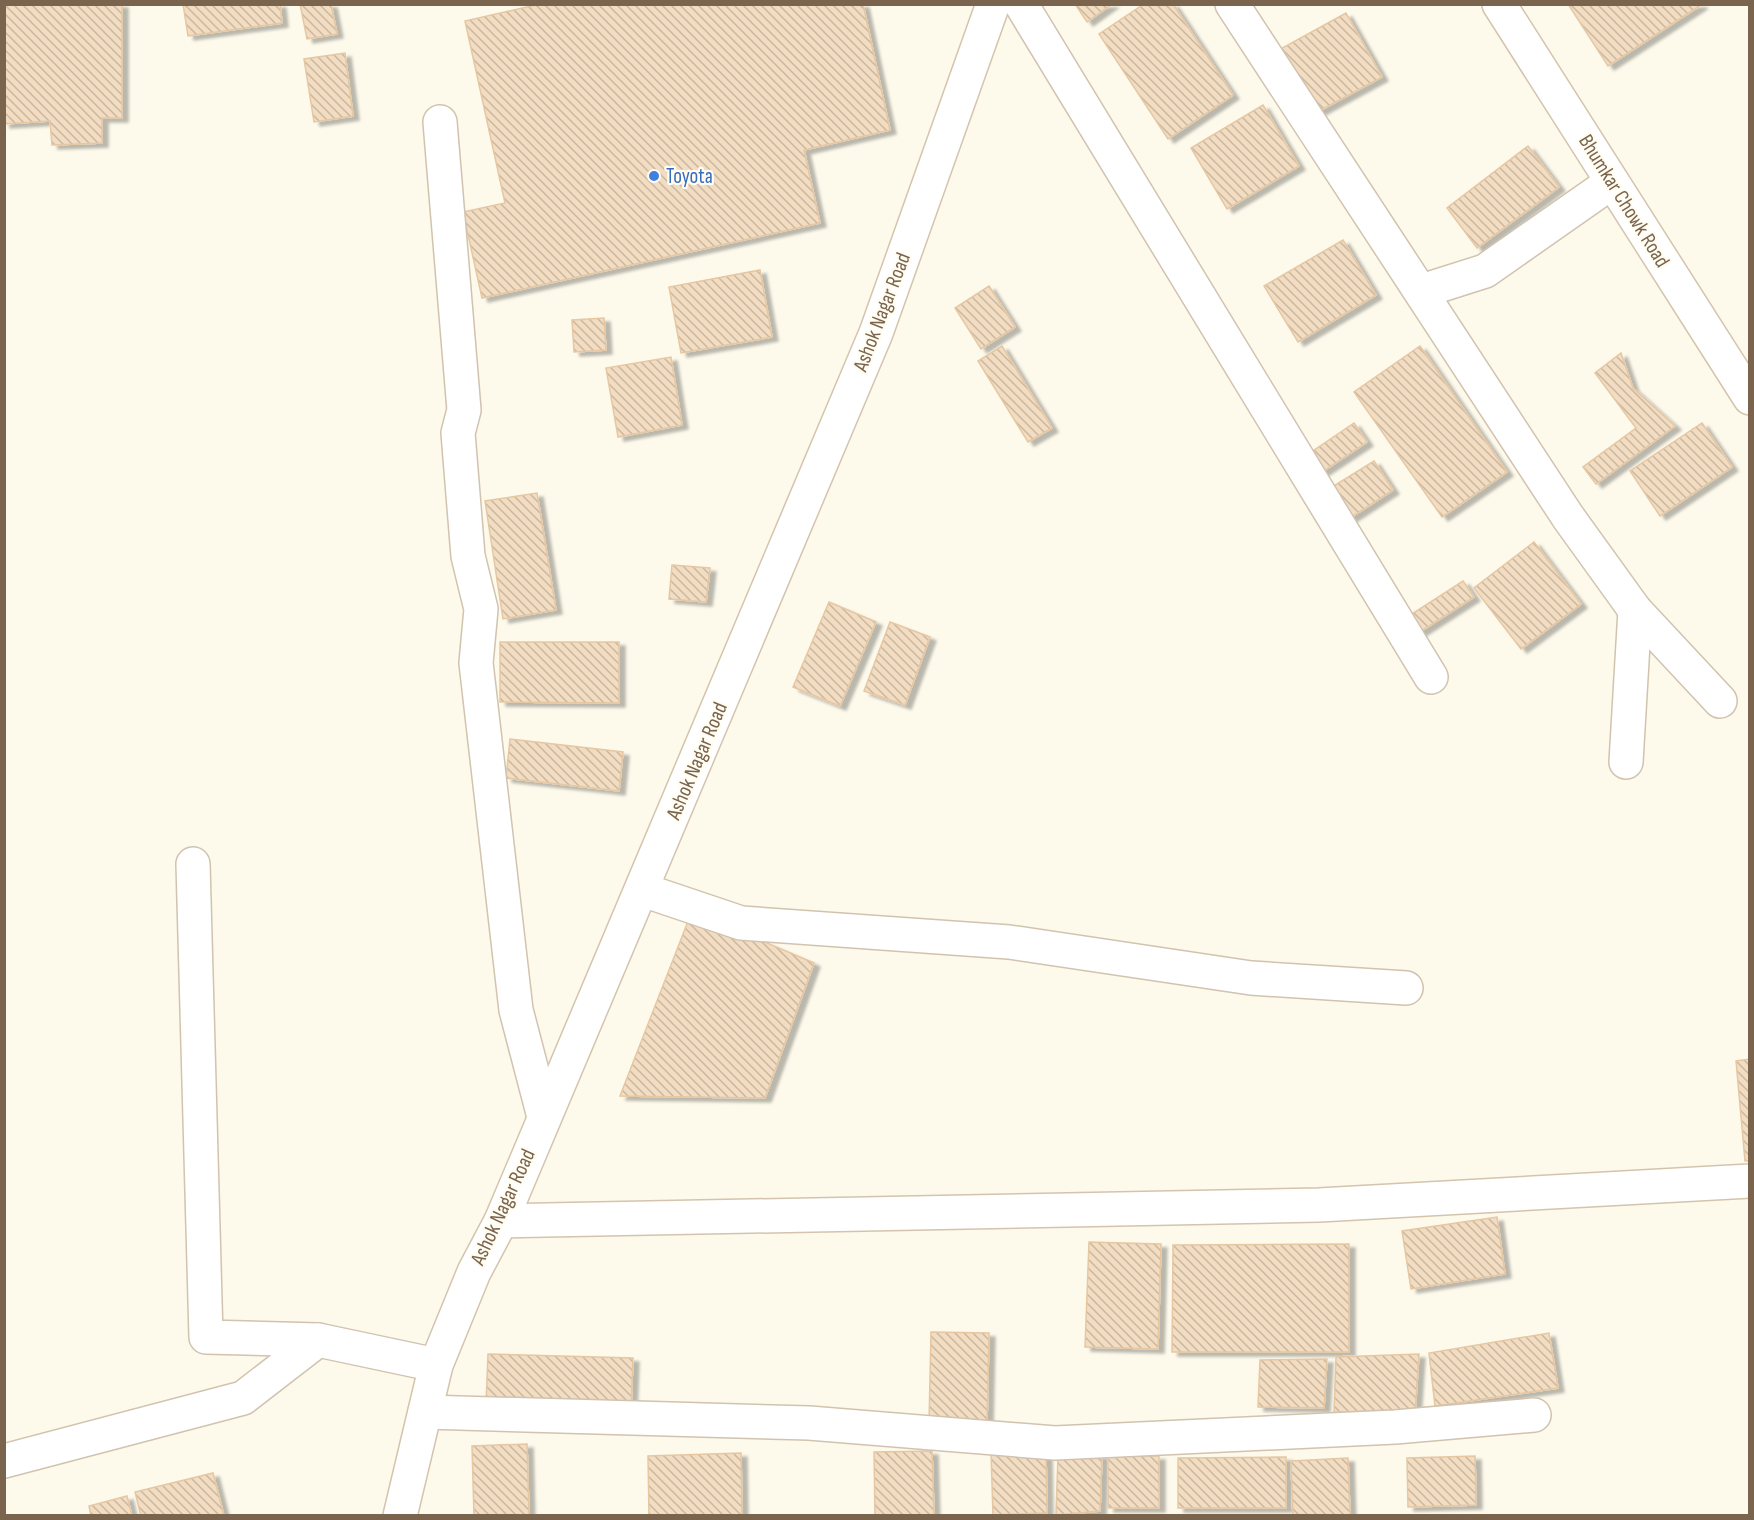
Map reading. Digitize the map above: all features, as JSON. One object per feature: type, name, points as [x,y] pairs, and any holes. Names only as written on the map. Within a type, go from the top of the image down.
[{"type":"street","name":"Ashok Nagar Road","points":[[400,1515],[436,1365],[474,1272],[501,1221],[643,890],[876,333],[993,4]]},
{"type":"street","points":[[1021,4],[1431,677]]},
{"type":"street","points":[[1232,4],[1568,517],[1635,610],[1720,702]]},
{"type":"street","name":"Bhumkar Chowk Road","points":[[1499,4],[1749,398]]},
{"type":"street","points":[[440,122],[464,410],[458,433],[464,511],[468,556],[481,609],[476,663],[516,1010],[544,1117]]},
{"type":"street","points":[[1422,291],[1485,272],[1612,182]]},
{"type":"street","points":[[1626,762],[1635,610]]},
{"type":"street","points":[[193,864],[206,1337],[318,1340],[436,1365]]},
{"type":"street","points":[[643,890],[741,922],[1009,942],[1251,978],[1406,988]]},
{"type":"street","points":[[501,1221],[1319,1205],[1749,1181]]},
{"type":"street","points":[[4,1461],[243,1398],[318,1340]]},
{"type":"street","points":[[425,1412],[809,1423],[1055,1443],[1395,1427],[1534,1415]]},
{"type":"building","points":[[4,4],[122,4],[122,118],[102,118],[102,143],[52,145],[50,121],[4,124]]},
{"type":"building","points":[[183,4],[280,4],[282,23],[188,36]]},
{"type":"building","points":[[300,4],[331,4],[337,34],[307,39]]},
{"type":"building","name":"Toyota","points":[[540,4],[863,4],[890,130],[804,150],[820,223],[482,298],[463,212],[505,203],[465,21]]},
{"type":"building","points":[[1075,4],[1112,4],[1087,22]]},
{"type":"building","points":[[1144,4],[1173,4],[1233,95],[1168,139],[1099,34]]},
{"type":"building","points":[[1568,4],[1701,4],[1701,5],[1608,66]]},
{"type":"building","points":[[1346,13],[1382,77],[1310,116],[1275,52]]},
{"type":"building","points":[[345,53],[353,116],[314,122],[304,59]]},
{"type":"building","points":[[1263,105],[1299,166],[1227,209],[1191,148]]},
{"type":"building","points":[[1528,146],[1559,187],[1477,248],[1447,208]]},
{"type":"building","points":[[1343,240],[1376,295],[1298,342],[1264,286]]},
{"type":"building","points":[[760,270],[772,337],[681,353],[669,287]]},
{"type":"building","points":[[989,286],[1015,327],[981,349],[955,308]]},
{"type":"building","points":[[604,318],[606,350],[574,352],[572,320]]},
{"type":"building","points":[[1002,346],[1052,428],[1028,442],[978,361]]},
{"type":"building","points":[[1420,346],[1507,472],[1442,517],[1354,392]]},
{"type":"building","points":[[1621,353],[1633,388],[1675,426],[1596,484],[1583,467],[1636,428],[1595,373]]},
{"type":"building","points":[[671,357],[682,425],[618,437],[606,368]]},
{"type":"building","points":[[1354,423],[1367,442],[1316,476],[1304,457]]},
{"type":"building","points":[[1702,423],[1732,467],[1660,516],[1630,471]]},
{"type":"building","points":[[1374,461],[1393,490],[1344,522],[1324,492]]},
{"type":"building","points":[[537,493],[556,610],[503,619],[485,501]]},
{"type":"building","points":[[1534,542],[1581,604],[1521,649],[1474,588]]},
{"type":"building","points":[[672,565],[710,568],[706,602],[669,599]]},
{"type":"building","points":[[1463,581],[1474,597],[1412,637],[1401,621]]},
{"type":"building","points":[[829,602],[876,622],[840,706],[793,687]]},
{"type":"building","points":[[890,622],[930,637],[905,705],[864,691]]},
{"type":"building","points":[[500,642],[619,642],[619,703],[500,702]]},
{"type":"building","points":[[510,739],[623,752],[619,791],[506,778]]},
{"type":"building","points":[[692,911],[814,963],[765,1098],[620,1096]]},
{"type":"building","points":[[1750,1059],[1750,1161],[1745,1161],[1736,1061]]},
{"type":"building","points":[[1497,1217],[1505,1274],[1411,1289],[1402,1231]]},
{"type":"building","points":[[1089,1242],[1161,1244],[1158,1349],[1085,1347]]},
{"type":"building","points":[[1349,1244],[1349,1352],[1172,1352],[1173,1245]]},
{"type":"building","points":[[931,1332],[989,1333],[987,1423],[929,1423]]},
{"type":"building","points":[[1549,1333],[1558,1388],[1435,1406],[1429,1353]]},
{"type":"building","points":[[488,1354],[633,1358],[631,1408],[486,1404]]},
{"type":"building","points":[[1419,1354],[1415,1414],[1334,1412],[1336,1357]]},
{"type":"building","points":[[1327,1359],[1324,1408],[1258,1407],[1260,1360]]},
{"type":"building","points":[[527,1444],[529,1516],[474,1516],[472,1446]]},
{"type":"building","points":[[932,1451],[934,1516],[875,1516],[874,1452]]},
{"type":"building","points":[[1046,1451],[1047,1513],[993,1515],[991,1453]]},
{"type":"building","points":[[741,1453],[742,1516],[649,1516],[648,1456]]},
{"type":"building","points":[[1058,1454],[1102,1455],[1100,1511],[1056,1515]]},
{"type":"building","points":[[1108,1456],[1159,1456],[1159,1508],[1108,1508]]},
{"type":"building","points":[[1475,1456],[1476,1505],[1408,1507],[1407,1458]]},
{"type":"building","points":[[1286,1457],[1286,1508],[1178,1508],[1178,1458]]},
{"type":"building","points":[[1348,1458],[1350,1516],[1293,1516],[1291,1461]]},
{"type":"building","points":[[213,1473],[224,1516],[141,1516],[135,1492]]},
{"type":"building","points":[[127,1496],[132,1516],[91,1516],[89,1506]]},
{"type":"place","name":"Toyota","points":[[654,176]]}]
